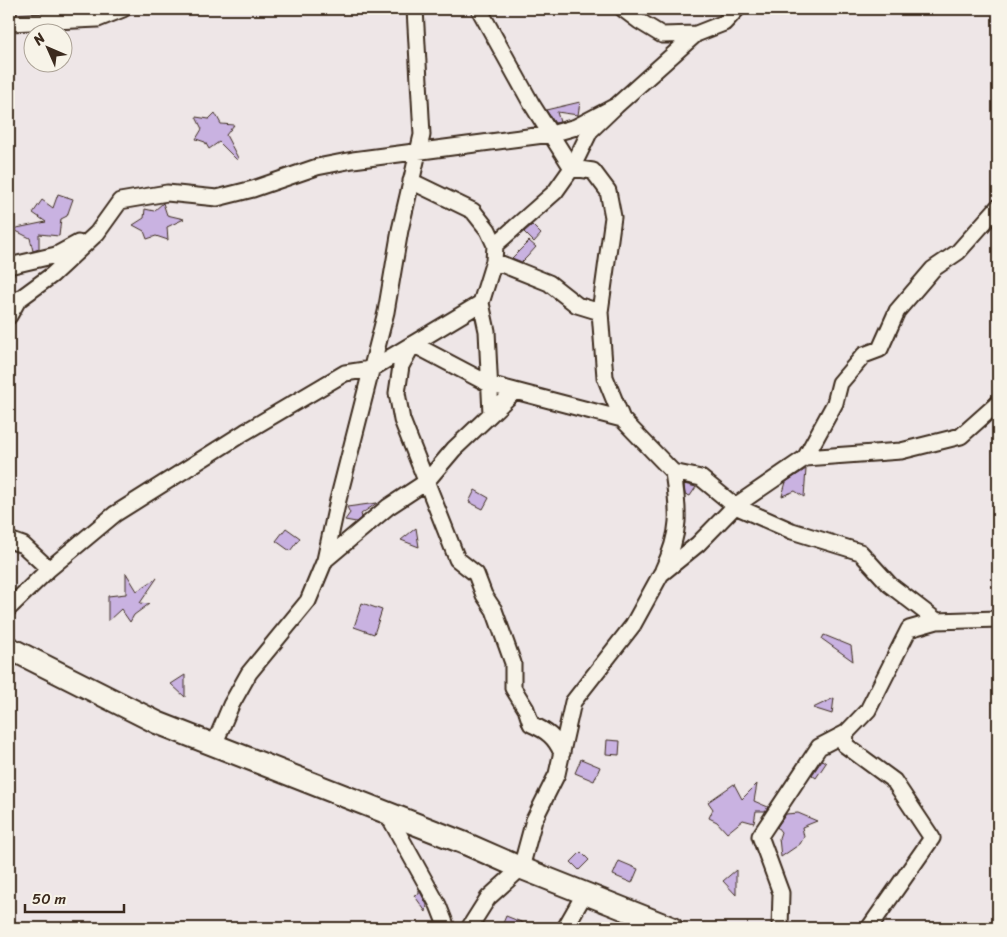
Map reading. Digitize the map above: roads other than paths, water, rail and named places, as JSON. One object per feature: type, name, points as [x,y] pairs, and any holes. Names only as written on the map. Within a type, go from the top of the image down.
[{"type":"main road","points":[[9,648],[158,723],[672,928]]},
{"type":"street","points":[[9,23],[98,19],[123,9]]},
{"type":"street","points":[[214,745],[231,705],[249,673],[308,601],[325,560],[338,500],[386,312],[400,230],[422,135],[414,9]]},
{"type":"street","points":[[479,9],[572,168]]},
{"type":"street","points":[[623,9],[662,35],[696,34],[724,23],[737,9]]},
{"type":"street","points":[[495,245],[555,192],[572,168],[590,132],[696,34]]},
{"type":"street","points":[[9,316],[18,300],[52,274],[97,233],[120,201],[167,193],[217,198],[317,167],[353,160],[418,153],[551,134],[576,127],[616,106]]},
{"type":"street","points":[[572,168],[593,171],[608,191],[613,217],[600,312],[605,377],[622,419],[673,472],[701,478],[735,506],[792,531],[860,552],[890,585],[937,621]]},
{"type":"street","points":[[411,181],[473,211],[488,230],[495,245],[494,261],[481,303],[487,331],[492,414]]},
{"type":"street","points":[[661,574],[698,544],[735,506],[805,458],[835,403],[840,383],[864,355],[880,349],[897,311],[933,269],[958,252],[998,207]]},
{"type":"street","points":[[9,266],[56,255],[97,233]]},
{"type":"street","points":[[494,261],[549,284],[577,305],[600,312]]},
{"type":"street","points":[[9,608],[50,569],[115,514],[344,373],[371,369],[481,303]]},
{"type":"street","points":[[413,344],[489,384],[622,419]]},
{"type":"street","points":[[413,344],[401,366],[397,393],[402,420],[457,559],[476,574],[484,595],[494,610],[512,662],[513,688],[526,710],[531,724],[547,731],[558,743],[562,753]]},
{"type":"street","points":[[325,560],[388,507],[426,482],[454,449],[515,391]]},
{"type":"street","points":[[805,458],[901,451],[961,436],[998,403]]},
{"type":"street","points":[[469,928],[488,898],[521,868],[534,820],[557,774],[573,702],[633,625],[674,547],[679,511],[673,472]]},
{"type":"street","points":[[9,540],[23,546],[50,569]]},
{"type":"street","points":[[780,928],[781,893],[760,836],[820,747],[846,733],[868,710],[909,629],[937,621],[998,619]]},
{"type":"street","points":[[846,733],[845,745],[894,781],[932,838],[869,928]]},
{"type":"street","points":[[387,813],[438,905],[447,928]]},
{"type":"street","points":[[565,928],[585,893]]}]
